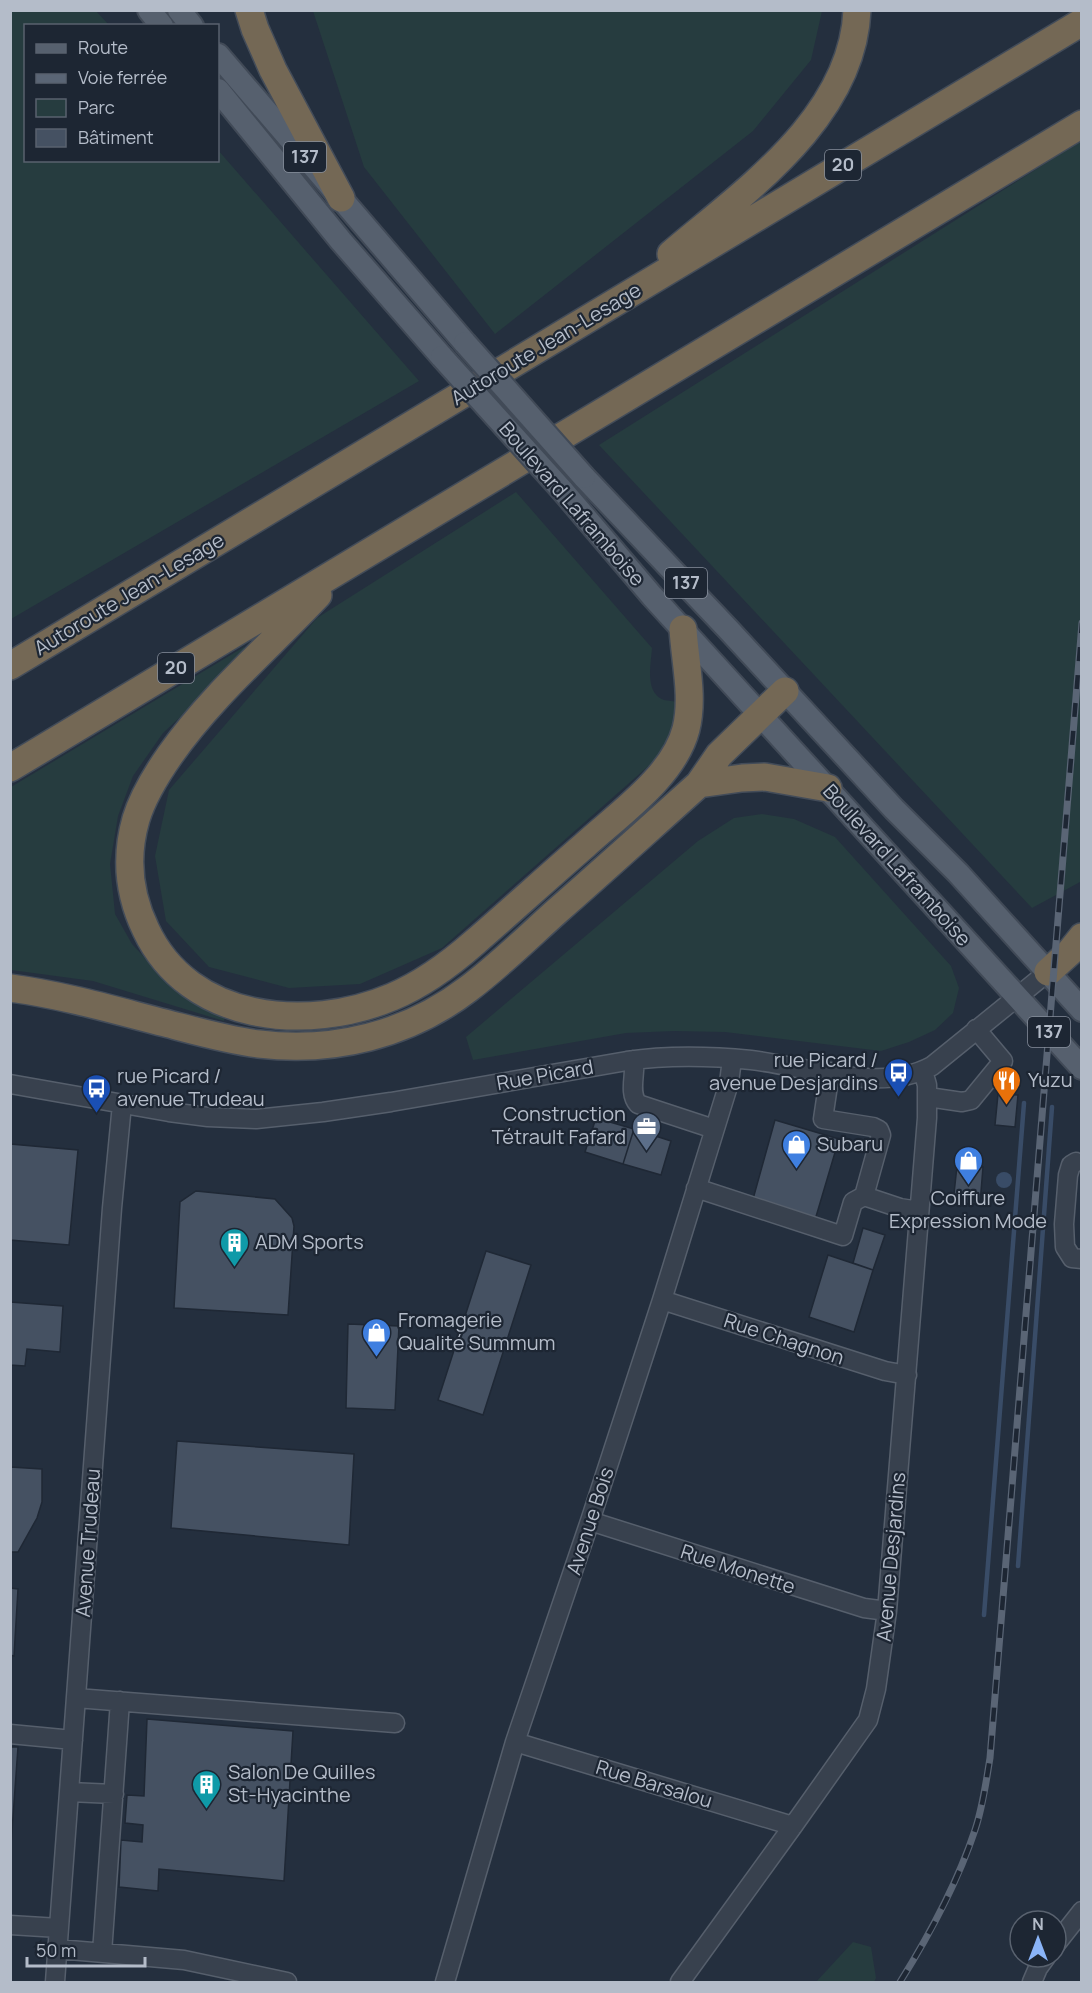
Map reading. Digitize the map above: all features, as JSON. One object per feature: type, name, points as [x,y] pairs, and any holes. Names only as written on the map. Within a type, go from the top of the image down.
[{"type":"highway","points":[[249,10],[255,30],[273,70],[340,198]]},
{"type":"highway","points":[[606,309],[747,189],[787,152],[807,129],[844,71],[854,38],[858,10]]},
{"type":"highway","name":"Autoroute Jean-Lesage","points":[[10,666],[1082,22]]},
{"type":"highway","name":"20","points":[[10,768],[1082,124]]},
{"type":"highway","points":[[342,569],[277,638],[226,687],[185,734],[144,798],[132,837],[129,867],[132,888],[142,921],[157,950],[181,976],[203,993],[227,1004],[254,1012],[283,1016],[325,1015],[393,997],[420,983],[448,964],[523,900],[648,788],[677,751],[686,729],[689,705],[683,629]]},
{"type":"highway","points":[[10,988],[68,999],[255,1043],[320,1046],[381,1034],[429,1014],[468,989],[699,784],[719,755],[785,691]]},
{"type":"highway","points":[[699,784],[742,777],[765,777],[828,788]]},
{"type":"highway","points":[[1048,972],[1082,938]]},
{"type":"main road","points":[[149,10],[160,24]]},
{"type":"main road","points":[[179,10],[190,24]]},
{"type":"main road","name":"Boulevard Laframboise","points":[[219,56],[465,344],[584,477],[894,809],[958,873],[1082,1010]]},
{"type":"main road","name":"Boulevard Laframboise","points":[[219,91],[341,241],[442,357],[760,715],[1082,1068]]},
{"type":"street","name":"Rue Picard","points":[[10,1084],[208,1117],[272,1118],[411,1099],[634,1060],[673,1057],[732,1059],[883,1078],[898,1077],[923,1071],[943,1058],[1048,972]]},
{"type":"street","points":[[928,1097],[962,1102],[971,1100],[1003,1061],[976,1029]]},
{"type":"street","name":"Avenue Bois","points":[[445,1983],[515,1742],[662,1300],[731,1073],[732,1059]]},
{"type":"street","points":[[634,1060],[636,1071],[632,1095],[638,1104],[714,1130]]},
{"type":"street","name":"Avenue Desjardins","points":[[680,1983],[868,1720],[876,1689],[887,1611],[907,1375],[928,1097],[923,1071]]},
{"type":"street","points":[[696,1188],[843,1236],[853,1202],[864,1196],[881,1140],[881,1133],[873,1127],[823,1119],[830,1072]]},
{"type":"street","name":"Avenue Trudeau","points":[[55,1983],[112,1208],[122,1104]]},
{"type":"street","points":[[1076,1162],[1071,1165],[1068,1175],[1064,1224],[1065,1247],[1072,1258],[1082,1259]]},
{"type":"street","points":[[864,1196],[900,1208],[919,1211]]},
{"type":"street","name":"Rue Chagnon","points":[[662,1300],[885,1371],[907,1375]]},
{"type":"street","name":"Rue Monette","points":[[590,1521],[864,1608],[887,1611]]},
{"type":"street","points":[[76,1698],[394,1723]]},
{"type":"street","points":[[102,1953],[120,1701]]},
{"type":"street","points":[[10,1734],[73,1740]]},
{"type":"street","name":"Rue Barsalou","points":[[515,1742],[793,1826]]},
{"type":"street","points":[[69,1792],[114,1794]]},
{"type":"street","points":[[1068,1929],[1082,1911]]},
{"type":"street","points":[[10,1925],[59,1928]]},
{"type":"street","points":[[58,1949],[184,1960],[286,1983]]},
{"type":"street","points":[[1032,1983],[1038,1969]]},
{"type":"green space","points":[[11,10],[96,11],[108,24],[24,24],[24,162],[219,162],[219,151],[419,381],[11,619]]},
{"type":"green space","points":[[313,10],[822,11],[811,60],[753,131],[495,334],[364,167]]},
{"type":"green space","points":[[1081,141],[1080,882],[1032,908],[599,445]]},
{"type":"green space","points":[[516,492],[652,648],[650,677],[654,691],[664,700],[679,702],[674,728],[661,755],[442,948],[360,984],[289,988],[209,967],[166,921],[155,856],[169,790],[317,618]]},
{"type":"green space","points":[[244,647],[248,654],[163,733],[133,776],[118,816],[110,864],[115,914],[132,944],[167,982],[225,1015],[224,1021],[93,981],[11,970],[11,787]]},
{"type":"green space","points":[[762,814],[794,819],[835,837],[951,966],[959,988],[953,1013],[935,1030],[881,1051],[725,1032],[674,1031],[626,1033],[473,1060],[466,1037],[698,841],[734,818]]},
{"type":"green space","points":[[853,1942],[871,1947],[876,1978],[874,1982],[816,1982]]},
{"type":"water","points":[[1001,1172],[1007,1172],[1012,1180],[1010,1186],[1001,1188],[996,1183],[996,1177]]},
{"type":"building","name":"Yuzu","points":[[998,1094],[1018,1095],[1015,1127],[995,1125]]},
{"type":"building","points":[[596,1118],[634,1129],[623,1164],[585,1152]]},
{"type":"building","name":"Subaru","points":[[775,1120],[839,1139],[815,1220],[753,1199]]},
{"type":"building","name":"Construction Tétrault Fafard","points":[[634,1129],[671,1141],[661,1175],[623,1164]]},
{"type":"building","points":[[10,1144],[78,1150],[69,1245],[10,1240]]},
{"type":"building","name":"Coiffure Expression Mode","points":[[957,1166],[983,1167],[980,1204],[953,1203]]},
{"type":"building","name":"ADM Sports","points":[[196,1191],[275,1199],[292,1218],[294,1226],[288,1315],[174,1308],[180,1202]]},
{"type":"building","points":[[863,1228],[885,1235],[873,1270],[853,1263]]},
{"type":"building","points":[[486,1251],[531,1265],[483,1415],[438,1400]]},
{"type":"building","points":[[828,1255],[873,1270],[854,1332],[809,1317]]},
{"type":"building","points":[[10,1302],[63,1306],[60,1352],[27,1349],[25,1366],[10,1365]]},
{"type":"building","points":[[348,1324],[399,1326],[395,1410],[346,1408]]},
{"type":"building","points":[[177,1441],[354,1454],[349,1545],[171,1528]]},
{"type":"building","points":[[10,1467],[42,1469],[42,1502],[37,1518],[18,1552],[10,1552]]},
{"type":"building","points":[[10,1588],[18,1589],[14,1656],[10,1655]]},
{"type":"building","name":"Salon De Quilles St-Hyacinthe","points":[[147,1719],[293,1731],[284,1881],[159,1869],[158,1891],[119,1887],[121,1840],[142,1842],[143,1825],[125,1823],[127,1795],[144,1796]]},
{"type":"building","points":[[10,1747],[18,1747],[10,1859]]},
{"type":"waterway","points":[[984,1615],[1024,1103]]},
{"type":"waterway","points":[[1018,1566],[1052,1107]]},
{"type":"railway","points":[[900,1982],[922,1946],[960,1870],[980,1812],[990,1758],[1082,623]]},
{"type":"place","name":"rue Picard / avenue Desjardins","points":[[899,1098]]},
{"type":"place","name":"Yuzu","points":[[1007,1106]]},
{"type":"place","name":"rue Picard / avenue Trudeau","points":[[96,1114]]},
{"type":"place","name":"Construction Tétrault Fafard","points":[[647,1152]]},
{"type":"place","name":"Subaru","points":[[796,1170]]},
{"type":"place","name":"Coiffure Expression Mode","points":[[968,1186]]},
{"type":"place","name":"ADM Sports","points":[[234,1268]]},
{"type":"place","name":"Fromagerie Qualité Summum","points":[[377,1358]]},
{"type":"place","name":"Salon De Quilles St-Hyacinthe","points":[[207,1810]]}]
